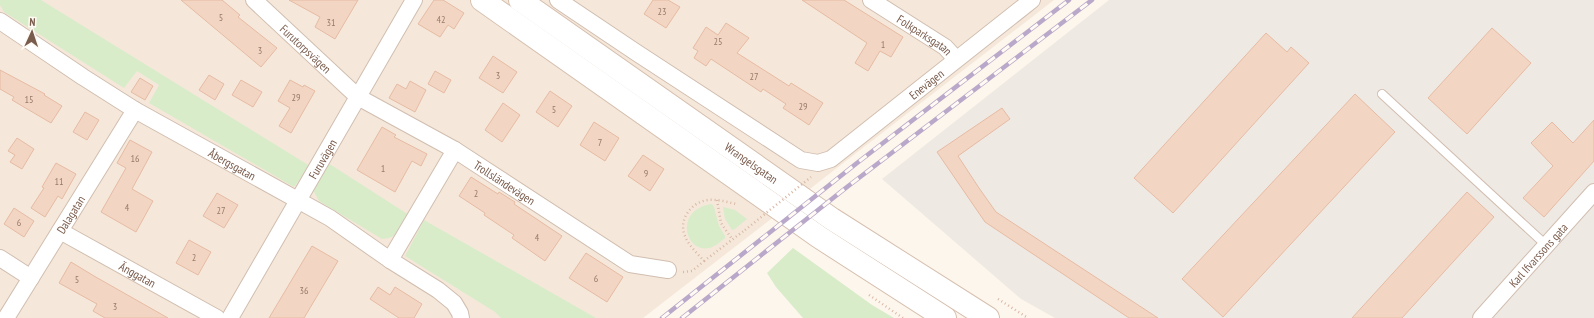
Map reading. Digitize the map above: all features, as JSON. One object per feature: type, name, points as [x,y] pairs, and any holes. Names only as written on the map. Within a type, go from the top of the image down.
[{"type":"main road","name":"Wrangelsgatan","points":[[482,0],[819,237],[945,318]]},
{"type":"main road","name":"Wrangelsgatan","points":[[520,0],[832,219],[988,318]]},
{"type":"street","name":"Furutorpsvägen","points":[[254,0],[358,97],[455,150]]},
{"type":"street","name":"Furuvägen","points":[[230,318],[299,202],[414,0]]},
{"type":"street","points":[[558,0],[814,170]]},
{"type":"street","name":"Folkparksgatan","points":[[871,0],[945,47],[956,59]]},
{"type":"street","name":"Enevägen","points":[[814,170],[831,159],[1032,0]]},
{"type":"street","name":"Åbergsgatan","points":[[0,21],[135,110],[330,218],[390,260],[438,290],[454,303],[461,315]]},
{"type":"street","name":"Dalagatan","points":[[6,318],[135,110]]},
{"type":"street","points":[[390,260],[455,150]]},
{"type":"street","name":"Trollsländevägen","points":[[455,150],[630,264],[668,270]]},
{"type":"street","name":"Karl Ifvarssons gata","points":[[1481,318],[1594,192]]},
{"type":"street","name":"Änggatan","points":[[60,231],[217,318]]},
{"type":"street","points":[[0,258],[31,278]]},
{"type":"lane","points":[[1382,94],[1546,245]]},
{"type":"path","points":[[668,270],[682,272],[692,271],[745,230],[814,170]]},
{"type":"path","points":[[717,200],[721,223],[732,239]]},
{"type":"path","points":[[704,261],[691,248],[685,236],[683,228],[687,212],[701,201],[717,200],[738,204]]},
{"type":"path","points":[[757,217],[763,222]]},
{"type":"path","points":[[864,292],[903,318]]},
{"type":"path","points":[[1023,315],[1028,318]]},
{"type":"shaded area","points":[[0,0],[1054,0],[643,318],[0,318]]},
{"type":"shaded area","points":[[1109,0],[1594,0],[1594,318],[1055,318],[1021,299],[882,179]]},
{"type":"green space","points":[[0,0],[41,0],[310,166],[294,187],[149,103],[159,85],[137,71],[124,88],[4,12],[0,5]]},
{"type":"green space","points":[[328,163],[409,215],[396,235],[382,239],[319,201],[313,190]]},
{"type":"green space","points":[[711,204],[714,207],[719,226],[725,238],[709,248],[701,248],[694,244],[690,238],[687,230],[688,222],[691,215],[699,208]]},
{"type":"green space","points":[[723,207],[735,210],[747,219],[732,230],[725,219]]},
{"type":"green space","points":[[424,220],[596,318],[501,318],[495,312],[405,256]]},
{"type":"green space","points":[[793,248],[872,305],[894,318],[803,318],[776,287],[767,273]]},
{"type":"building","points":[[181,0],[222,0],[240,15],[238,17],[277,48],[261,67]]},
{"type":"building","points":[[289,0],[358,0],[335,39],[315,27],[320,17]]},
{"type":"building","points":[[434,0],[443,0],[464,13],[454,29],[448,25],[440,37],[418,24]]},
{"type":"building","points":[[653,0],[668,0],[680,7],[666,28],[644,14]]},
{"type":"building","points":[[802,0],[844,0],[903,37],[891,57],[880,51],[868,71],[855,63],[867,43]]},
{"type":"building","points":[[726,23],[749,38],[737,53],[789,86],[791,83],[823,103],[809,125],[783,108],[786,104],[763,89],[761,92],[711,59],[706,66],[694,58],[698,51],[693,48],[706,27],[718,35]]},
{"type":"building","points":[[1492,28],[1531,63],[1467,134],[1428,98]]},
{"type":"building","points":[[1266,33],[1287,52],[1291,47],[1309,63],[1173,213],[1134,178]]},
{"type":"building","points":[[493,56],[517,72],[503,93],[479,78]]},
{"type":"building","points":[[0,70],[45,94],[44,95],[62,106],[51,123],[12,100],[14,97],[0,89]]},
{"type":"building","points":[[435,71],[451,80],[444,93],[428,84]]},
{"type":"building","points":[[209,75],[224,84],[215,100],[199,90]]},
{"type":"building","points":[[140,78],[153,86],[145,100],[131,92]]},
{"type":"building","points":[[241,80],[262,92],[253,107],[232,95]]},
{"type":"building","points":[[290,80],[315,91],[291,133],[279,126],[290,108],[278,101]]},
{"type":"building","points":[[410,81],[426,90],[415,112],[389,98],[397,84],[406,89]]},
{"type":"building","points":[[550,91],[572,106],[558,127],[536,112]]},
{"type":"building","points":[[1355,94],[1395,132],[1223,317],[1182,279]]},
{"type":"building","points":[[503,103],[520,115],[502,142],[485,130]]},
{"type":"building","points":[[1002,108],[1010,119],[958,156],[996,212],[1158,318],[1129,318],[985,222],[937,152]]},
{"type":"building","points":[[85,112],[99,120],[87,140],[73,132]]},
{"type":"building","points":[[1594,120],[1594,161],[1544,217],[1523,198],[1553,166],[1531,143],[1552,122],[1573,143]]},
{"type":"building","points":[[594,122],[619,138],[605,161],[580,145]]},
{"type":"building","points":[[382,127],[396,135],[394,137],[427,154],[421,166],[412,161],[395,192],[357,170]]},
{"type":"building","points":[[17,138],[34,149],[22,169],[10,162],[15,155],[8,151]]},
{"type":"building","points":[[130,140],[152,152],[132,189],[153,201],[136,232],[101,212],[126,168],[117,163]]},
{"type":"building","points":[[643,155],[664,169],[650,191],[628,176]]},
{"type":"building","points":[[56,163],[76,174],[62,199],[58,196],[45,217],[31,208],[44,188],[42,187]]},
{"type":"building","points":[[471,177],[498,194],[499,192],[515,202],[514,204],[562,236],[545,261],[512,238],[514,235],[484,215],[485,213],[459,196]]},
{"type":"building","points":[[1467,192],[1494,217],[1402,318],[1352,318]]},
{"type":"building","points":[[217,193],[238,205],[224,228],[203,216]]},
{"type":"building","points":[[14,208],[34,221],[24,237],[4,224]]},
{"type":"building","points":[[189,240],[211,252],[198,275],[176,263]]},
{"type":"building","points":[[312,246],[338,261],[304,318],[269,318]]},
{"type":"building","points":[[586,253],[623,277],[607,302],[569,278]]},
{"type":"building","points":[[71,262],[168,318],[105,318],[93,311],[97,304],[59,283]]},
{"type":"building","points":[[378,287],[390,295],[395,287],[422,304],[414,318],[399,318],[370,299]]},
{"type":"railway","points":[[662,318],[857,163],[1069,0]]},
{"type":"railway","points":[[682,318],[847,187],[1092,0]]}]
